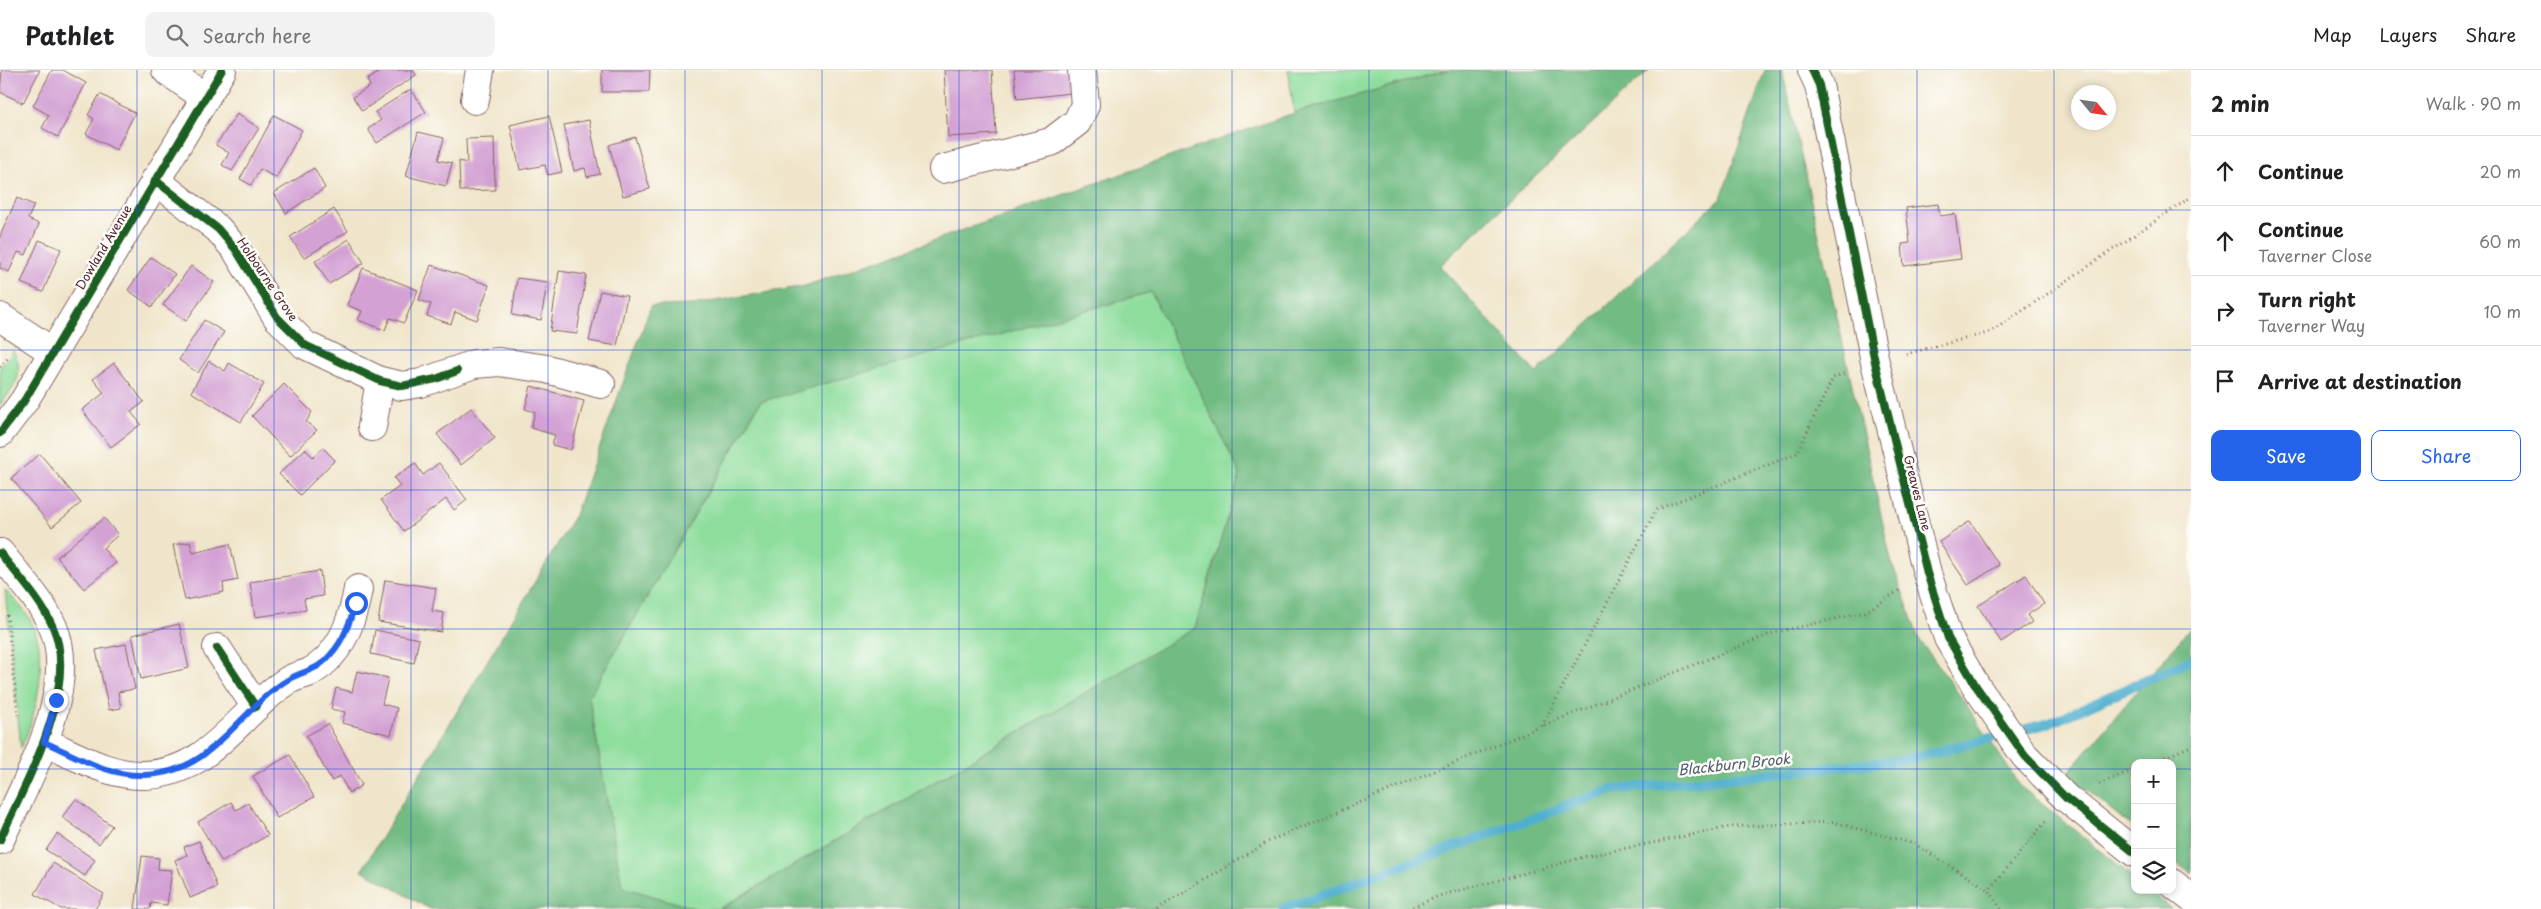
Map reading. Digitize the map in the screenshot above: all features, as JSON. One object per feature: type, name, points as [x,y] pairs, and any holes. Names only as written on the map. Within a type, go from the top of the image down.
[{"type":"street","points":[[166,70],[204,98]]},
{"type":"street","name":"Dowland Avenue","points":[[0,432],[24,401],[222,70]]},
{"type":"street","points":[[475,100],[480,70]]},
{"type":"street","points":[[943,169],[1051,142],[1077,122],[1085,105],[1082,70]]},
{"type":"street","name":"Greaves Lane","points":[[1812,70],[1819,85],[1875,362],[1926,573],[1948,638],[1976,686],[2025,756],[2066,798],[2131,850]]},
{"type":"street","name":"Holbourne Grove","points":[[155,180],[218,229],[236,250],[277,317],[300,341],[380,381],[402,386],[436,380],[474,364],[499,362],[547,369],[601,384]]},
{"type":"street","points":[[0,317],[53,352]]},
{"type":"street","points":[[372,427],[380,381]]},
{"type":"street","points":[[0,553],[36,599],[53,627],[59,649],[60,673],[44,742],[0,840]]},
{"type":"street","points":[[44,742],[117,773],[144,776],[175,769],[201,757],[226,738],[256,706],[290,679],[311,672],[331,655],[347,630],[358,589]]},
{"type":"street","points":[[217,648],[256,706]]},
{"type":"street","points":[[2176,886],[2191,898]]},
{"type":"path","points":[[1542,726],[1656,510],[1797,453],[1833,378],[1875,362],[1991,332],[2191,197]]},
{"type":"path","points":[[1157,909],[1271,840],[1542,726],[1773,633],[1865,612],[1926,573]]},
{"type":"path","points":[[7,610],[18,719]]},
{"type":"path","points":[[2160,759],[2191,746]]},
{"type":"path","points":[[1989,890],[2066,798]]},
{"type":"path","points":[[1408,909],[1439,896],[1592,855],[1730,827],[1833,822],[1915,844],[1989,890],[2001,909]]},
{"type":"green space","points":[[1288,70],[1448,70],[1294,113]]},
{"type":"green space","points":[[1448,70],[1649,70],[1440,266],[1536,373],[1721,198],[1765,70],[1782,70],[1891,560],[1919,639],[1961,697],[2021,787],[2131,876],[2131,894],[2153,894],[2171,909],[720,909],[1195,628],[1240,474],[1151,292],[760,402],[589,697],[622,887],[697,909],[430,909],[362,870],[575,515],[651,306],[692,305],[805,286],[1294,113]]},
{"type":"green space","points":[[1151,292],[1240,474],[1195,628],[719,909],[697,909],[622,887],[589,697],[761,401]]},
{"type":"green space","points":[[13,351],[19,366],[19,373],[10,392],[0,405],[0,367]]},
{"type":"green space","points":[[5,590],[28,616],[35,631],[39,647],[40,682],[37,700],[21,748]]},
{"type":"green space","points":[[2191,627],[2191,874],[2176,862],[2176,759],[2131,759],[2131,826],[2067,774]]},
{"type":"building","points":[[2,70],[40,70],[23,103],[0,92]]},
{"type":"building","points":[[52,70],[63,70],[86,83],[58,137],[42,128],[49,115],[33,106]]},
{"type":"building","points":[[383,70],[413,70],[416,75],[362,111],[353,97],[370,86],[367,80]]},
{"type":"building","points":[[602,70],[650,70],[649,92],[602,92]]},
{"type":"building","points":[[944,70],[992,70],[996,134],[948,137]]},
{"type":"building","points":[[1014,70],[1069,70],[1071,93],[1017,99]]},
{"type":"building","points":[[411,89],[426,112],[377,143],[368,129],[381,120],[375,112]]},
{"type":"building","points":[[100,94],[135,113],[116,150],[86,134],[94,119],[88,115]]},
{"type":"building","points":[[237,114],[259,128],[232,171],[222,165],[229,153],[216,145]]},
{"type":"building","points":[[274,115],[302,130],[276,178],[260,169],[251,185],[240,179]]},
{"type":"building","points":[[549,116],[562,172],[548,175],[545,165],[520,170],[510,125]]},
{"type":"building","points":[[589,120],[600,174],[587,177],[585,168],[574,171],[564,125]]},
{"type":"building","points":[[418,132],[444,138],[438,160],[452,163],[446,186],[406,176]]},
{"type":"building","points":[[635,137],[650,189],[623,196],[609,145]]},
{"type":"building","points":[[494,138],[495,190],[460,191],[459,161],[467,163],[466,139]]},
{"type":"building","points":[[314,168],[325,188],[286,213],[274,193]]},
{"type":"building","points":[[17,198],[34,205],[28,219],[39,224],[26,255],[18,252],[9,272],[0,268],[0,236]]},
{"type":"building","points":[[1938,204],[1940,216],[1955,214],[1961,259],[1904,266],[1902,244],[1910,243],[1906,208]]},
{"type":"building","points":[[334,209],[348,231],[304,258],[290,237]]},
{"type":"building","points":[[349,239],[364,263],[329,284],[315,261]]},
{"type":"building","points":[[39,240],[61,249],[43,292],[21,283]]},
{"type":"building","points":[[151,257],[175,274],[152,307],[128,290]]},
{"type":"building","points":[[431,265],[489,285],[477,320],[455,312],[451,324],[427,316],[431,304],[419,300]]},
{"type":"building","points":[[191,266],[214,282],[186,321],[163,305]]},
{"type":"building","points":[[363,268],[418,290],[404,323],[390,318],[385,330],[358,320],[362,311],[347,305]]},
{"type":"building","points":[[559,271],[586,275],[577,334],[550,331]]},
{"type":"building","points":[[517,278],[547,282],[541,320],[512,315]]},
{"type":"building","points":[[600,291],[627,296],[617,346],[589,341]]},
{"type":"building","points":[[204,320],[224,332],[198,373],[179,360]]},
{"type":"building","points":[[209,361],[225,371],[229,363],[264,384],[241,422],[191,392]]},
{"type":"building","points":[[114,363],[144,402],[131,412],[141,424],[111,447],[82,410],[104,393],[93,379]]},
{"type":"building","points":[[284,384],[312,412],[306,422],[317,430],[290,456],[252,416]]},
{"type":"building","points":[[531,386],[584,401],[571,450],[552,445],[555,435],[531,428],[535,412],[525,409]]},
{"type":"building","points":[[471,408],[495,438],[461,465],[437,434]]},
{"type":"building","points":[[323,448],[335,460],[300,495],[279,474],[305,449],[313,457]]},
{"type":"building","points":[[40,454],[81,503],[52,527],[11,478]]},
{"type":"building","points":[[415,463],[423,475],[439,463],[467,500],[454,510],[446,499],[404,531],[381,500],[400,486],[394,478]]},
{"type":"building","points":[[104,518],[118,535],[103,548],[116,563],[84,589],[57,557]]},
{"type":"building","points":[[1970,521],[1999,565],[1968,585],[1939,542]]},
{"type":"building","points":[[190,542],[193,553],[230,544],[238,580],[223,583],[224,592],[185,600],[173,545]]},
{"type":"building","points":[[320,571],[323,596],[304,599],[306,610],[255,617],[250,582]]},
{"type":"building","points":[[2026,575],[2044,604],[2027,615],[2032,622],[2001,642],[1978,606]]},
{"type":"building","points":[[385,580],[436,588],[432,611],[444,613],[441,632],[378,622]]},
{"type":"building","points":[[179,624],[189,668],[141,679],[132,635]]},
{"type":"building","points":[[375,630],[419,639],[414,663],[371,654]]},
{"type":"building","points":[[126,644],[135,689],[118,692],[121,708],[109,710],[96,650]]},
{"type":"building","points":[[357,671],[388,678],[382,704],[397,708],[391,735],[342,723],[345,712],[331,709],[336,688],[352,692]]},
{"type":"building","points":[[328,724],[362,785],[349,793],[340,776],[332,781],[306,736]]},
{"type":"building","points":[[290,755],[314,797],[277,818],[253,776]]},
{"type":"building","points":[[76,799],[112,826],[99,844],[62,817]]},
{"type":"building","points":[[231,802],[236,810],[248,803],[268,835],[222,862],[198,822]]},
{"type":"building","points":[[57,834],[95,860],[85,876],[46,850]]},
{"type":"building","points":[[199,841],[217,887],[190,898],[175,860],[187,855],[184,847]]},
{"type":"building","points":[[142,856],[159,858],[158,869],[172,870],[167,905],[151,903],[150,909],[135,909]]},
{"type":"building","points":[[53,863],[104,894],[95,909],[61,909],[35,894]]},
{"type":"waterway","name":"Blackburn Brook","points":[[1283,909],[1611,790],[1904,760],[2050,723],[2191,660]]},
{"type":"cycle path","points":[[0,433],[24,401],[222,70]]},
{"type":"cycle path","points":[[1812,70],[1819,85],[1875,362],[1927,573],[1948,638],[1976,686],[2025,756],[2066,798],[2131,850]]},
{"type":"cycle path","points":[[155,180],[218,229],[236,250],[277,317],[305,345],[380,381],[402,386],[436,379],[457,371]]},
{"type":"cycle path","points":[[0,553],[36,598],[53,627],[59,652],[60,678],[55,707],[46,735],[35,764],[0,840]]},
{"type":"cycle path","points":[[217,648],[256,707]]},
{"type":"route","points":[[56,700],[44,742],[117,773],[144,776],[175,769],[201,757],[226,738],[256,706],[290,679],[311,672],[331,655],[347,630],[356,603]]}]
